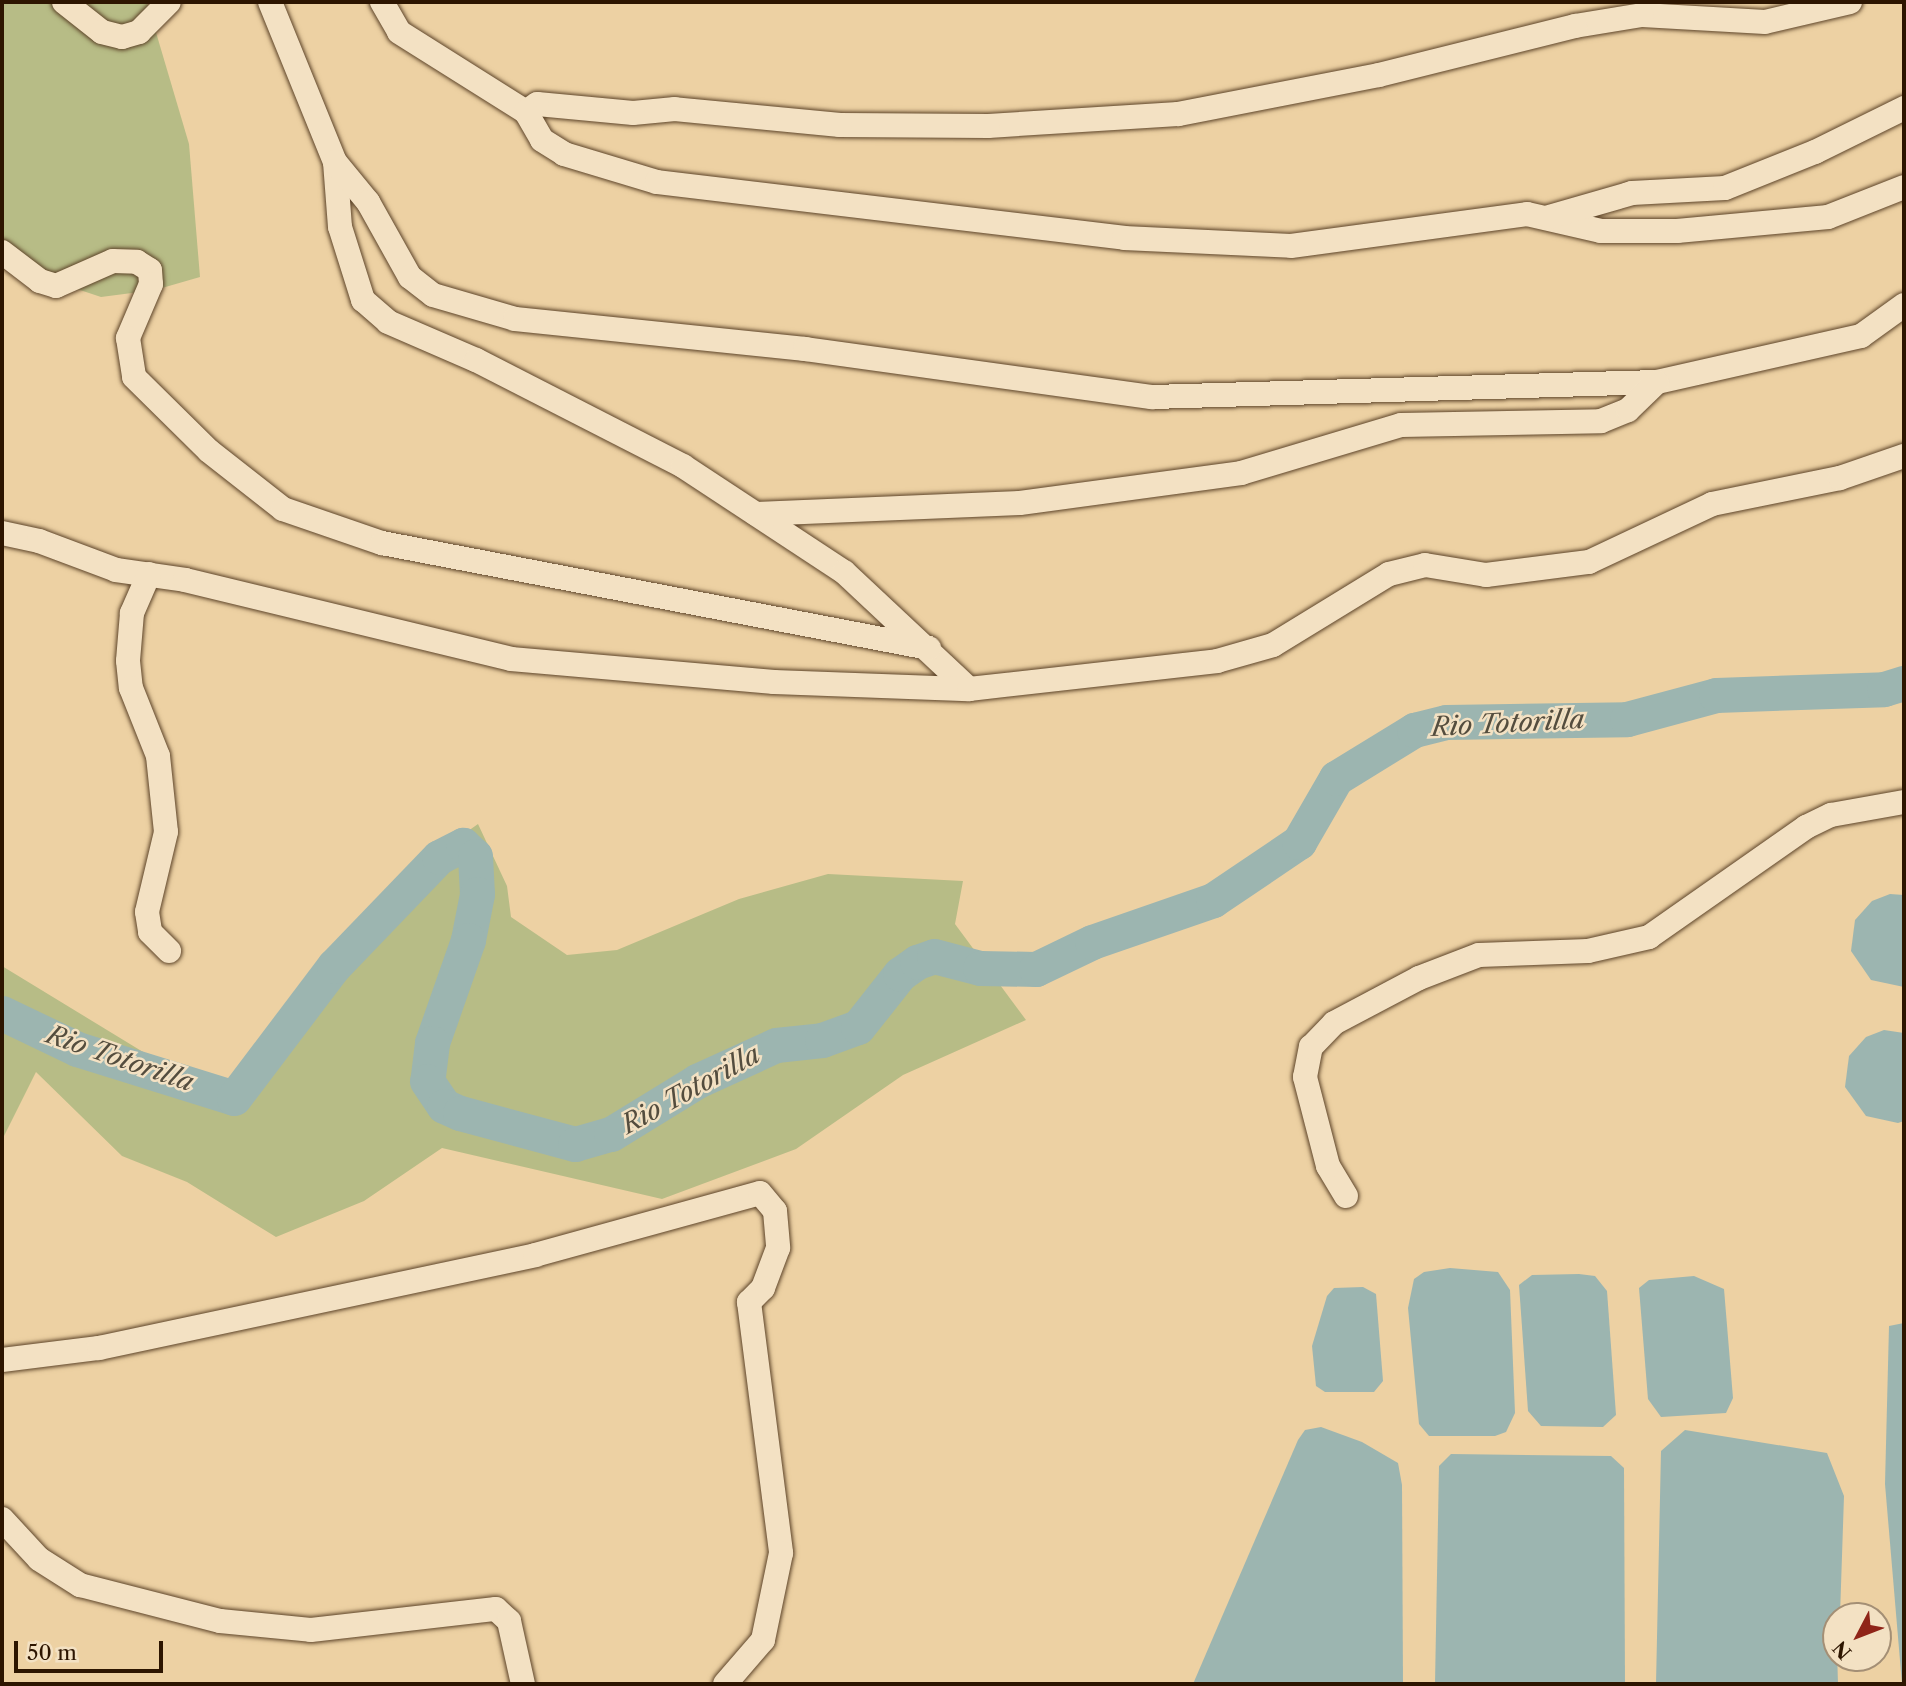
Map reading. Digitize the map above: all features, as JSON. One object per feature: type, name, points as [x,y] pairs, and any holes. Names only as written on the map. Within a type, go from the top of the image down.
[{"type":"street","points":[[64,2],[102,32],[122,37],[139,32],[169,2]]},
{"type":"street","points":[[270,2],[335,162],[368,202],[410,277],[433,295],[515,319],[805,349],[1152,397],[1657,383],[1861,336],[1904,305]]},
{"type":"street","points":[[382,2],[399,32],[526,112],[542,140],[564,154],[657,182],[1124,238],[1291,246],[1527,214],[1601,231],[1676,231],[1828,217],[1904,187]]},
{"type":"street","points":[[526,112],[537,104],[633,113],[675,109],[841,125],[988,126],[1178,114],[1379,75],[1575,26],[1642,15],[1706,12],[1765,22],[1850,2]]},
{"type":"street","points":[[1548,217],[1632,193],[1726,188],[1815,152],[1904,108]]},
{"type":"street","points":[[335,162],[340,227],[350,261],[363,300],[388,322],[476,360],[683,466],[844,572],[929,648],[969,689]]},
{"type":"street","points":[[2,253],[40,281],[56,286],[113,261],[137,262],[150,270],[151,284],[128,338],[134,377],[209,451],[283,509],[382,542],[929,648]]},
{"type":"street","points":[[756,514],[1020,503],[1241,473],[1401,425],[1601,421],[1628,410],[1657,383]]},
{"type":"street","points":[[2,533],[39,541],[116,570],[149,574],[511,659],[774,682],[969,689],[1217,661],[1273,645],[1389,574],[1425,565],[1486,575],[1589,562],[1712,504],[1840,478],[1904,456]]},
{"type":"street","points":[[149,574],[132,613],[128,661],[131,688],[158,756],[166,832],[146,912],[150,932],[169,951]]},
{"type":"street","points":[[1346,1196],[1328,1166],[1305,1077],[1311,1046],[1334,1023],[1419,978],[1479,955],[1588,951],[1649,937],[1806,827],[1832,815],[1904,802]]},
{"type":"street","points":[[2,1360],[99,1348],[536,1255],[760,1193],[775,1211],[778,1248],[763,1288],[749,1302],[781,1553],[763,1640],[724,1684]]},
{"type":"street","points":[[2,1519],[39,1559],[80,1585],[104,1595],[220,1621],[312,1630],[496,1609],[509,1621],[523,1684]]},
{"type":"green space","points":[[2,2],[147,2],[189,144],[200,277],[155,290],[101,297],[50,280],[2,248]]},
{"type":"green space","points":[[478,824],[507,886],[511,917],[567,955],[617,950],[739,899],[828,874],[963,881],[955,924],[1026,1020],[903,1075],[796,1149],[662,1199],[442,1148],[364,1201],[276,1237],[187,1182],[122,1156],[36,1072],[2,1140],[2,966],[189,1080],[233,1089],[267,1066],[289,1036],[338,942],[410,872]]},
{"type":"water","points":[[1890,894],[1904,895],[1904,987],[1871,980],[1851,951],[1855,920],[1872,901]]},
{"type":"water","points":[[1884,1030],[1904,1033],[1904,1121],[1898,1123],[1866,1116],[1845,1087],[1849,1056],[1866,1037]]},
{"type":"water","points":[[1450,1268],[1498,1272],[1510,1290],[1515,1413],[1506,1432],[1495,1436],[1429,1436],[1419,1424],[1408,1308],[1414,1279],[1424,1272]]},
{"type":"water","points":[[1532,1275],[1595,1276],[1607,1291],[1616,1415],[1603,1427],[1541,1426],[1528,1411],[1519,1285]]},
{"type":"water","points":[[1694,1276],[1724,1289],[1733,1398],[1726,1413],[1661,1417],[1648,1399],[1639,1288],[1649,1280]]},
{"type":"water","points":[[1363,1287],[1376,1294],[1383,1381],[1374,1392],[1325,1392],[1316,1386],[1312,1346],[1327,1296],[1334,1288]]},
{"type":"water","points":[[1904,1323],[1902,1684],[1885,1484],[1889,1326]]},
{"type":"water","points":[[1321,1427],[1362,1442],[1398,1463],[1402,1485],[1403,1684],[1193,1684],[1298,1440],[1305,1430]]},
{"type":"water","points":[[1685,1430],[1827,1453],[1844,1496],[1840,1602],[1822,1602],[1822,1672],[1838,1672],[1838,1684],[1656,1684],[1661,1451]]},
{"type":"water","points":[[1451,1454],[1611,1456],[1624,1468],[1625,1684],[1435,1684],[1439,1466]]},
{"type":"waterway","name":"Rio Totorilla","points":[[2,1013],[77,1049],[234,1098],[334,966],[439,857],[463,845],[475,856],[477,894],[468,940],[432,1043],[427,1081],[444,1106],[460,1113],[575,1144],[611,1134],[697,1081],[776,1045],[822,1040],[858,1027],[900,974],[917,962],[934,956],[980,968],[1036,969],[1092,942],[1213,900],[1299,842],[1336,778],[1414,730],[1446,722],[1627,719],[1716,695],[1884,689],[1904,683]]}]
